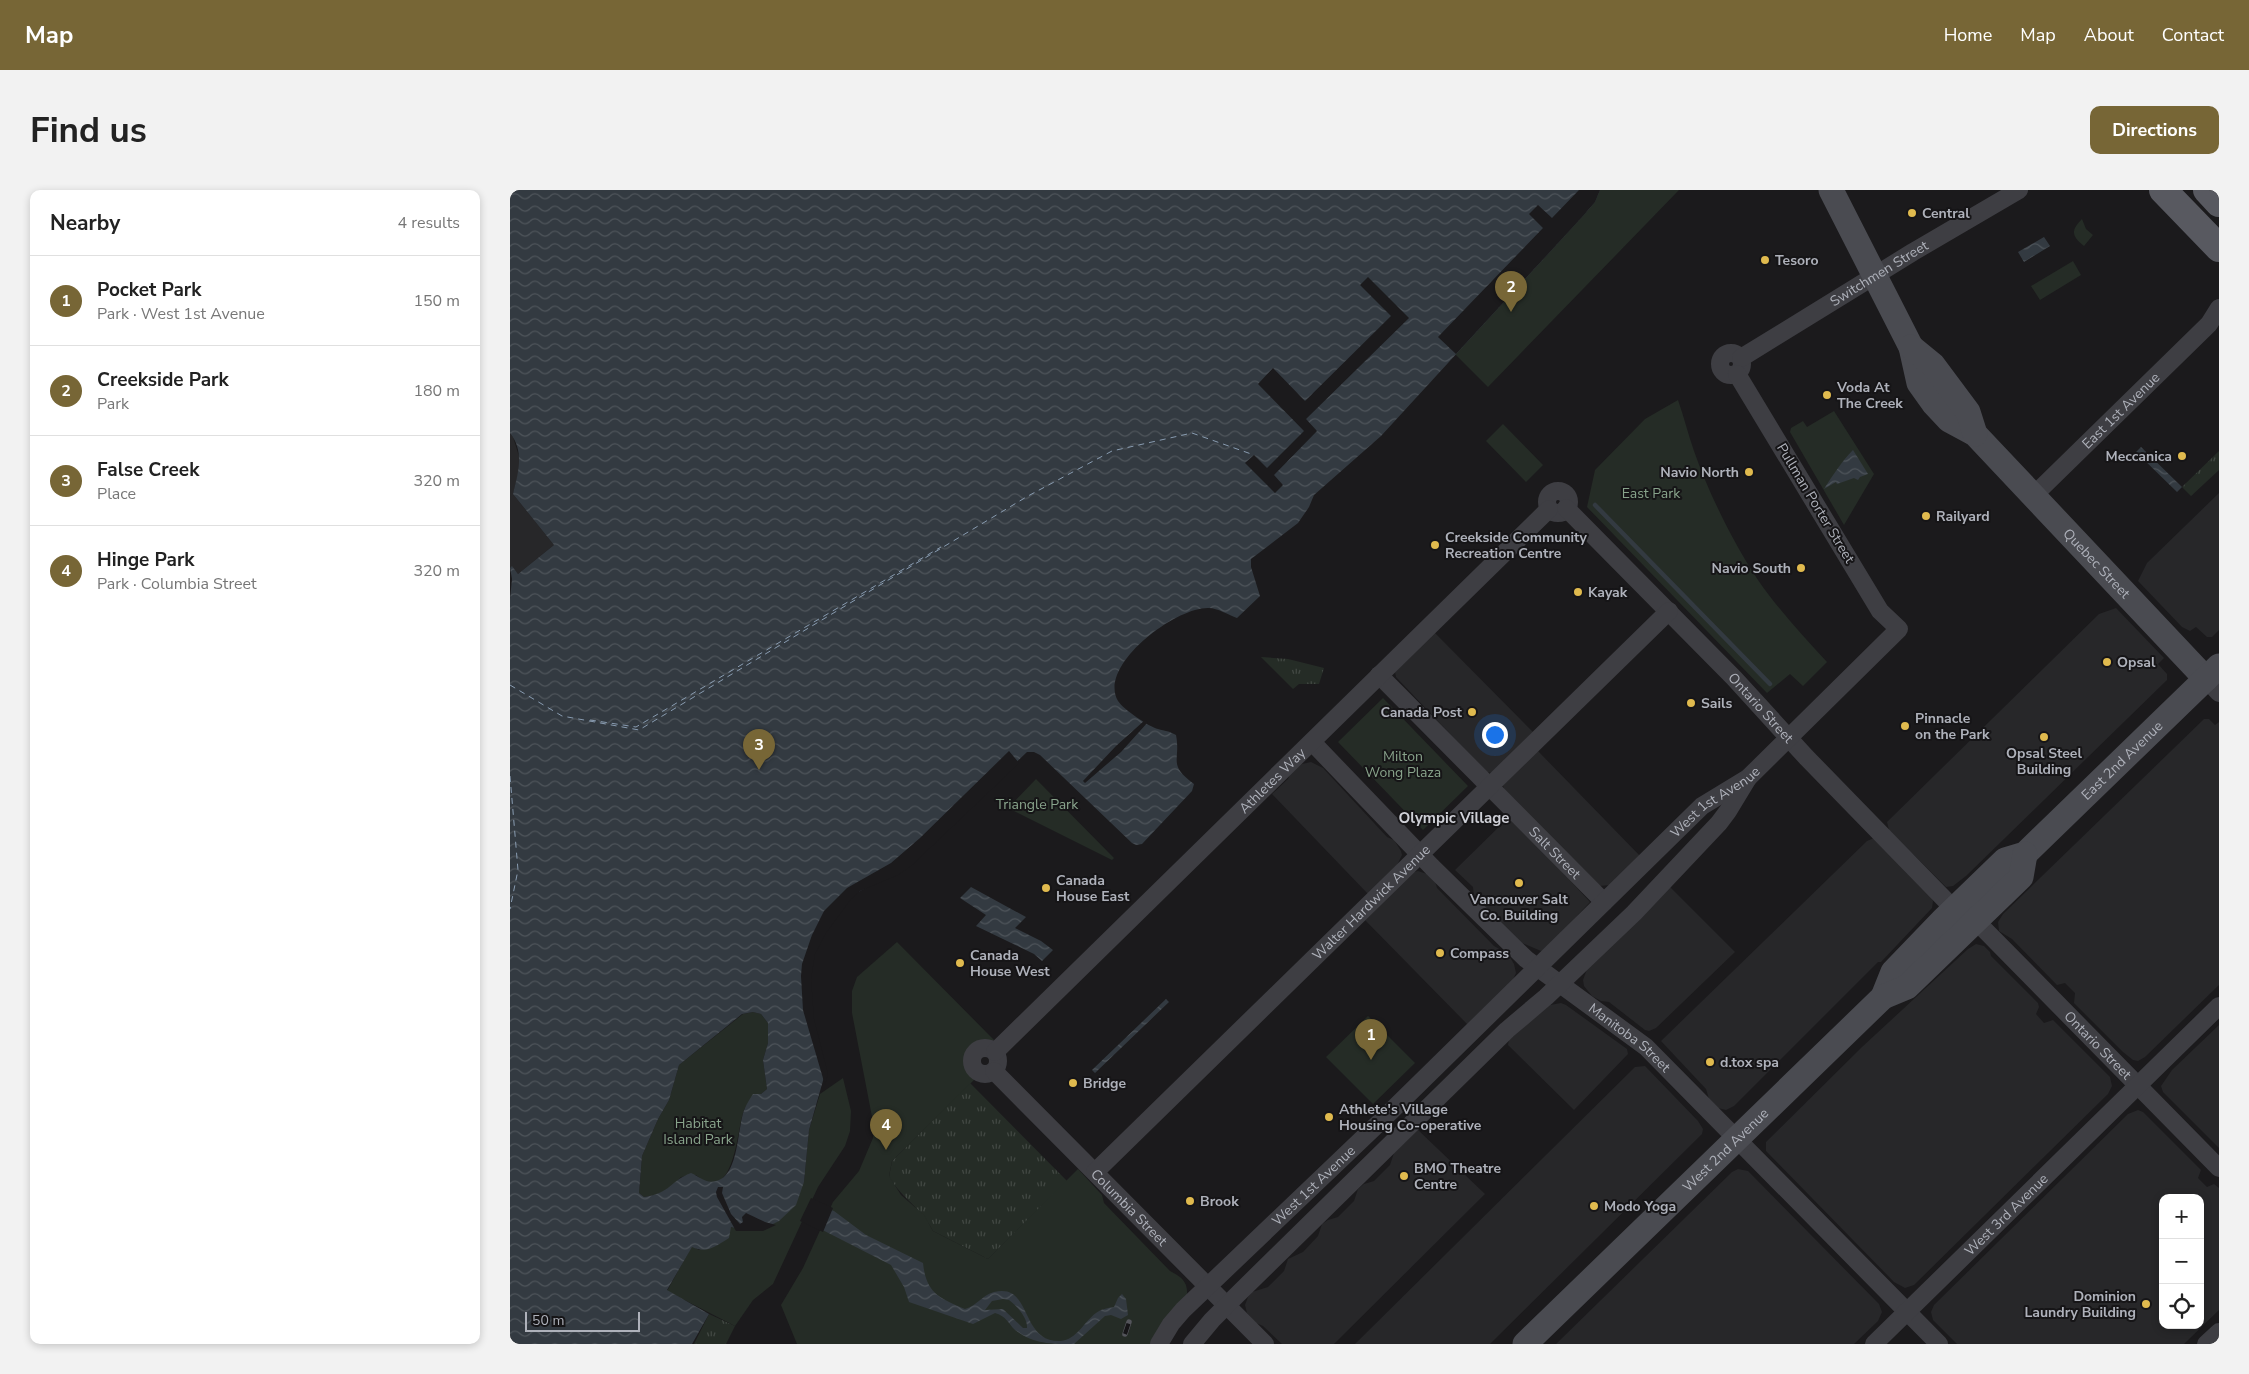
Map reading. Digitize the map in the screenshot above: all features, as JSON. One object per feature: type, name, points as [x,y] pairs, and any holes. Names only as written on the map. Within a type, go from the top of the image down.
[{"type":"main road","name":"Quebec Street","points":[[1831,190],[1911,347],[1933,364],[1968,412],[1975,434],[2032,497],[2215,680]]},
{"type":"main road","points":[[2162,190],[2212,241]]},
{"type":"main road","name":"East 2nd Avenue","points":[[1954,909],[2005,860],[2025,854],[2215,680]]},
{"type":"main road","points":[[1976,921],[2021,877],[2025,854]]},
{"type":"main road","name":"West 2nd Avenue","points":[[1883,997],[1893,972],[1954,909]]},
{"type":"main road","name":"West 2nd Avenue","points":[[1525,1344],[1736,1137],[1883,997],[1907,988],[1976,921]]},
{"type":"street","name":"Switchmen Street","points":[[1739,366],[1874,276],[2019,190]]},
{"type":"street","points":[[2212,241],[2214,194]]},
{"type":"street","name":"East 1st Avenue","points":[[2032,497],[2214,323],[2219,308]]},
{"type":"street","name":"Pullman Porter Street","points":[[1739,366],[1880,611],[1899,629],[1789,738]]},
{"type":"street","name":"Ontario Street","points":[[1558,509],[1669,611],[1954,909]]},
{"type":"street","name":"Athletes Way","points":[[995,1052],[1379,675],[1558,509]]},
{"type":"street","name":"Walter Hardwick Avenue","points":[[1094,1172],[1669,611]]},
{"type":"street","name":"Salt Street","points":[[1379,675],[1604,902]]},
{"type":"street","points":[[1748,778],[1789,738]]},
{"type":"street","name":"Manitoba Street","points":[[1312,742],[1420,854],[1521,954],[1646,1047],[1939,1344]]},
{"type":"street","name":"West 1st Avenue","points":[[1158,1344],[1171,1324],[1207,1286],[1702,806],[1748,778]]},
{"type":"street","name":"West 1st Avenue","points":[[1192,1344],[1226,1306],[1507,1030],[1561,984],[1634,913],[1719,822],[1748,778]]},
{"type":"street","name":"Ontario Street","points":[[1976,921],[2219,1168]]},
{"type":"street","name":"West 3rd Avenue","points":[[1874,1344],[2219,1006]]},
{"type":"street","points":[[982,1048],[989,1048],[995,1052],[998,1060],[994,1071],[987,1074],[979,1073],[974,1067],[972,1059],[975,1052],[982,1048]]},
{"type":"street","name":"Columbia Street","points":[[994,1071],[1265,1344]]},
{"type":"street","points":[[2206,1344],[2219,1332]]},
{"type":"shaded area","points":[[510,433],[521,463],[513,494],[554,545],[518,574],[512,567],[510,568]]},
{"type":"shaded area","points":[[2219,493],[2219,630],[2212,637],[2207,637],[2196,627],[2190,631],[2182,627],[2138,581],[2147,563]]},
{"type":"shaded area","points":[[2116,608],[2164,658],[2158,664],[2167,674],[2167,680],[1966,876],[1953,886],[1946,887],[1889,830],[1887,822],[2099,614]]},
{"type":"shaded area","points":[[1434,632],[1534,733],[1492,773],[1486,772],[1396,677],[1395,672]]},
{"type":"shaded area","points":[[2204,719],[2209,719],[2215,725],[2219,722],[2219,985],[2145,1057],[2138,1061],[2133,1060],[2074,1003],[2075,993],[2065,983],[2057,985],[2012,939],[1999,931],[1998,922],[2003,914]]},
{"type":"shaded area","points":[[1537,750],[1641,857],[1611,885],[1599,886],[1504,790],[1503,785]]},
{"type":"shaded area","points":[[1311,762],[1323,768],[1387,837],[1394,840],[1401,851],[1402,855],[1396,867],[1368,894],[1272,794],[1288,779],[1291,772],[1302,764]]},
{"type":"shaded area","name":"Vancouver Salt Co. Building","points":[[1510,816],[1590,902],[1545,950],[1541,951],[1522,943],[1474,897],[1473,887],[1455,870]]},
{"type":"shaded area","points":[[1874,838],[1931,896],[1933,901],[1932,908],[1881,962],[1878,962],[1734,1106],[1726,1110],[1718,1108],[1709,1099],[1706,1089],[1661,1041],[1867,841]]},
{"type":"shaded area","name":"Compass","points":[[1418,871],[1430,875],[1435,881],[1437,888],[1494,946],[1508,954],[1514,964],[1516,973],[1511,984],[1468,1025],[1364,919],[1410,873]]},
{"type":"shaded area","points":[[1668,885],[1735,952],[1656,1028],[1649,1031],[1645,1030],[1609,1002],[1601,1001],[1592,996],[1584,986],[1583,980],[1587,969]]},
{"type":"shaded area","points":[[1976,944],[1984,946],[1991,956],[2038,1003],[2039,1007],[2036,1014],[2044,1023],[2053,1020],[2110,1077],[2112,1086],[2108,1094],[1914,1285],[1905,1288],[1894,1282],[1766,1151],[1766,1142],[1862,1047],[1968,949]]},
{"type":"shaded area","points":[[1561,1003],[1627,1049],[1628,1054],[1574,1110],[1508,1045],[1509,1039],[1550,1005]]},
{"type":"shaded area","points":[[2219,1025],[2219,1148],[2163,1092],[2161,1086],[2172,1070]]},
{"type":"shaded area","points":[[1645,1066],[1698,1121],[1703,1129],[1702,1134],[1490,1344],[1355,1344],[1635,1067]]},
{"type":"shaded area","points":[[2138,1110],[2143,1112],[2201,1170],[2198,1178],[2207,1187],[2214,1184],[2219,1188],[2219,1310],[2204,1325],[2204,1194],[2159,1194],[2159,1329],[2199,1329],[2184,1344],[1957,1344],[1933,1320],[1931,1312],[1934,1305],[2128,1114]]},
{"type":"shaded area","points":[[1417,1129],[1485,1194],[1334,1344],[1282,1344],[1263,1326],[1256,1323],[1247,1313],[1245,1305],[1248,1297],[1252,1292],[1268,1287],[1284,1271],[1288,1259],[1303,1252],[1318,1236],[1322,1224],[1338,1217],[1354,1201],[1358,1189],[1364,1184],[1374,1181],[1390,1165],[1394,1153]]},
{"type":"shaded area","points":[[1738,1169],[1748,1171],[1879,1304],[1882,1312],[1878,1321],[1854,1344],[1556,1344],[1732,1172]]},
{"type":"green space","points":[[1579,190],[1679,190],[1488,387],[1438,337]]},
{"type":"green space","points":[[2082,219],[2086,229],[2093,235],[2084,246],[2074,233],[2076,226]]},
{"type":"green space","points":[[2073,261],[2081,275],[2040,300],[2031,286]]},
{"type":"green space","name":"East Park","points":[[1678,400],[1694,451],[1707,484],[1740,550],[1758,580],[1774,601],[1827,662],[1803,686],[1790,674],[1767,693],[1587,507],[1595,470],[1645,419]]},
{"type":"green space","points":[[1834,411],[1874,474],[1844,525],[1790,432],[1791,428],[1803,421],[1807,427]]},
{"type":"green space","points":[[1503,424],[1543,465],[1526,482],[1486,441]]},
{"type":"green space","points":[[2219,451],[2219,470],[2191,496],[2182,487]]},
{"type":"green space","points":[[1261,657],[1288,659],[1324,668],[1319,684],[1299,684],[1293,689]]},
{"type":"green space","name":"Milton Wong Plaza","points":[[1383,698],[1468,786],[1423,830],[1338,742]]},
{"type":"green space","name":"Triangle Park","points":[[1036,779],[1114,858],[1112,860],[1008,808]]},
{"type":"green space","points":[[897,942],[994,1040],[973,1047],[967,1060],[970,1069],[977,1077],[892,1161],[889,1176],[901,1195],[924,1215],[933,1231],[988,1259],[1078,1169],[1102,1195],[1104,1203],[1170,1271],[1185,1283],[1187,1295],[1153,1344],[797,1344],[781,1305],[803,1268],[833,1202],[859,1171],[873,1138],[874,1127],[852,1013],[852,991],[857,977]]},
{"type":"green space","name":"Habitat Island Park","points":[[753,1012],[761,1014],[768,1023],[768,1043],[763,1060],[767,1089],[751,1101],[744,1110],[732,1161],[726,1173],[719,1181],[709,1182],[696,1175],[681,1177],[665,1191],[644,1197],[639,1193],[642,1156],[658,1119],[669,1100],[679,1065],[743,1014]]},
{"type":"green space","points":[[1368,1016],[1415,1063],[1373,1104],[1326,1057]]},
{"type":"green space","points":[[843,1078],[851,1111],[850,1131],[845,1146],[818,1187],[773,1284],[753,1300],[735,1326],[667,1291],[692,1246],[699,1250],[731,1227],[742,1230],[804,1182],[809,1130],[820,1094]]},
{"type":"green space","points":[[970,1083],[1067,1181],[988,1259],[933,1231],[923,1216],[899,1191],[889,1177],[892,1161]]},
{"type":"green space","points":[[709,1314],[735,1326],[726,1344],[694,1344]]},
{"type":"water","points":[[510,190],[1600,190],[1595,202],[1583,216],[1381,436],[1314,495],[1309,507],[1298,523],[1251,559],[1251,567],[1260,596],[1237,618],[1212,608],[1195,610],[1178,617],[1144,640],[1129,655],[1119,671],[1115,687],[1118,701],[1130,713],[1154,728],[1176,735],[1178,767],[1194,784],[1192,791],[1142,844],[1136,845],[1132,843],[1040,755],[1034,752],[1027,752],[910,864],[849,897],[824,931],[813,954],[808,979],[811,1019],[826,1070],[809,1130],[804,1182],[796,1205],[779,1221],[763,1229],[742,1230],[731,1227],[729,1238],[716,1246],[702,1250],[692,1247],[667,1290],[709,1314],[692,1344],[510,1344],[510,599],[512,579],[510,568],[512,566],[518,574],[554,545],[513,494],[519,455],[515,440],[510,433]],"holes":[[[753,1012],[761,1014],[768,1023],[768,1043],[763,1060],[767,1089],[761,1094],[753,1094],[746,1106],[730,1170],[724,1177],[712,1182],[691,1173],[660,1193],[644,1197],[639,1193],[642,1156],[658,1119],[669,1100],[679,1065],[742,1014]]]},
{"type":"water","points":[[2044,237],[2050,246],[2024,262],[2018,252]]},
{"type":"water","points":[[2141,447],[2182,487],[2177,492],[2136,452]]},
{"type":"water","points":[[1853,450],[1868,474],[1860,477],[1858,480],[1854,478],[1837,484],[1836,482],[1824,489],[1841,463]]},
{"type":"water","points":[[971,887],[1026,917],[1015,928],[1041,941],[1053,950],[1042,961],[1034,954],[976,926],[986,915],[960,898]]},
{"type":"water","points":[[1166,999],[1169,1002],[1095,1073],[1092,1070]]},
{"type":"water","points":[[820,1206],[834,1211],[866,1235],[923,1263],[927,1281],[935,1293],[941,1298],[965,1309],[973,1306],[990,1293],[1006,1291],[1015,1296],[1038,1333],[1048,1339],[1061,1341],[1076,1334],[1096,1313],[1114,1307],[1122,1294],[1126,1299],[1128,1315],[1121,1319],[1111,1315],[1105,1316],[1074,1344],[1036,1341],[1022,1335],[1004,1318],[995,1313],[973,1324],[909,1302],[904,1287],[891,1265],[801,1219]],"holes":[[[1009,1300],[1024,1316],[1027,1328],[1023,1328],[1003,1309],[985,1310],[992,1301]]]},
{"type":"pier","points":[[1579,190],[1600,190],[1595,202],[1583,216],[1456,354],[1438,337],[1543,228],[1529,214],[1538,205],[1552,218]]},
{"type":"pier","points":[[1368,277],[1409,318],[1306,419],[1317,431],[1274,475],[1283,485],[1275,493],[1245,463],[1254,455],[1267,468],[1304,431],[1258,384],[1273,368],[1305,401],[1391,316],[1360,285]]},
{"type":"pier","points":[[1145,720],[1148,722],[1121,752],[1085,783],[1083,781],[1116,746]]},
{"type":"pier","points":[[1009,751],[1019,763],[1012,770],[911,866],[898,875],[860,891],[851,899],[826,933],[815,954],[811,979],[814,1019],[828,1074],[825,1085],[803,1010],[801,976],[802,964],[812,935],[824,911],[847,888],[891,863],[920,838]]},
{"type":"pier","points":[[718,1187],[723,1187],[722,1193],[731,1214],[740,1224],[743,1222],[742,1217],[746,1213],[776,1225],[763,1231],[736,1231],[717,1197]]},
{"type":"pier","points":[[811,1198],[833,1208],[823,1232],[800,1221]]},
{"type":"waterway","points":[[1595,505],[1770,684]]},
{"type":"ferry route","points":[[510,685],[562,716],[639,730],[1028,496],[1112,451],[1192,433],[1254,455]]},
{"type":"ferry route","points":[[590,720],[636,727],[941,547]]},
{"type":"ferry route","points":[[510,776],[518,870],[510,909]]},
{"type":"railway","points":[[1125,1334],[1129,1322]]},
{"type":"place","name":"Central","points":[[1912,213]]},
{"type":"place","name":"Tesoro","points":[[1765,260]]},
{"type":"place","name":"Creekside Park","points":[[1511,312]]},
{"type":"place","name":"Voda At The Creek","points":[[1827,395]]},
{"type":"place","name":"Meccanica","points":[[2182,456]]},
{"type":"place","name":"Navio North","points":[[1749,472]]},
{"type":"place","name":"Railyard","points":[[1926,516]]},
{"type":"place","name":"Creekside Community Recreation Centre","points":[[1435,545]]},
{"type":"place","name":"Navio South","points":[[1801,568]]},
{"type":"place","name":"Kayak","points":[[1578,592]]},
{"type":"place","name":"Opsal","points":[[2107,662]]},
{"type":"place","name":"Sails","points":[[1691,703]]},
{"type":"place","name":"Canada Post","points":[[1472,712]]},
{"type":"place","name":"Pinnacle on the Park","points":[[1905,726]]},
{"type":"place","name":"Opsal Steel Building","points":[[2044,737]]},
{"type":"place","name":"False Creek","points":[[759,770]]},
{"type":"place","name":"Vancouver Salt Co. Building","points":[[1519,883]]},
{"type":"place","name":"Canada House East","points":[[1046,888]]},
{"type":"place","name":"Compass","points":[[1440,953]]},
{"type":"place","name":"Canada House West","points":[[960,963]]},
{"type":"place","name":"Pocket Park","points":[[1371,1060]]},
{"type":"place","name":"d.tox spa","points":[[1710,1062]]},
{"type":"place","name":"Bridge","points":[[1073,1083]]},
{"type":"place","name":"Athlete's Village Housing Co-operative","points":[[1329,1117]]},
{"type":"place","name":"Hinge Park","points":[[886,1150]]},
{"type":"place","name":"BMO Theatre Centre","points":[[1404,1176]]},
{"type":"place","name":"Brook","points":[[1190,1201]]},
{"type":"place","name":"Modo Yoga","points":[[1594,1206]]},
{"type":"place","name":"Dominion Laundry Building","points":[[2146,1304]]},
{"type":"district","name":"Olympic Village","points":[[1454,818]]}]
